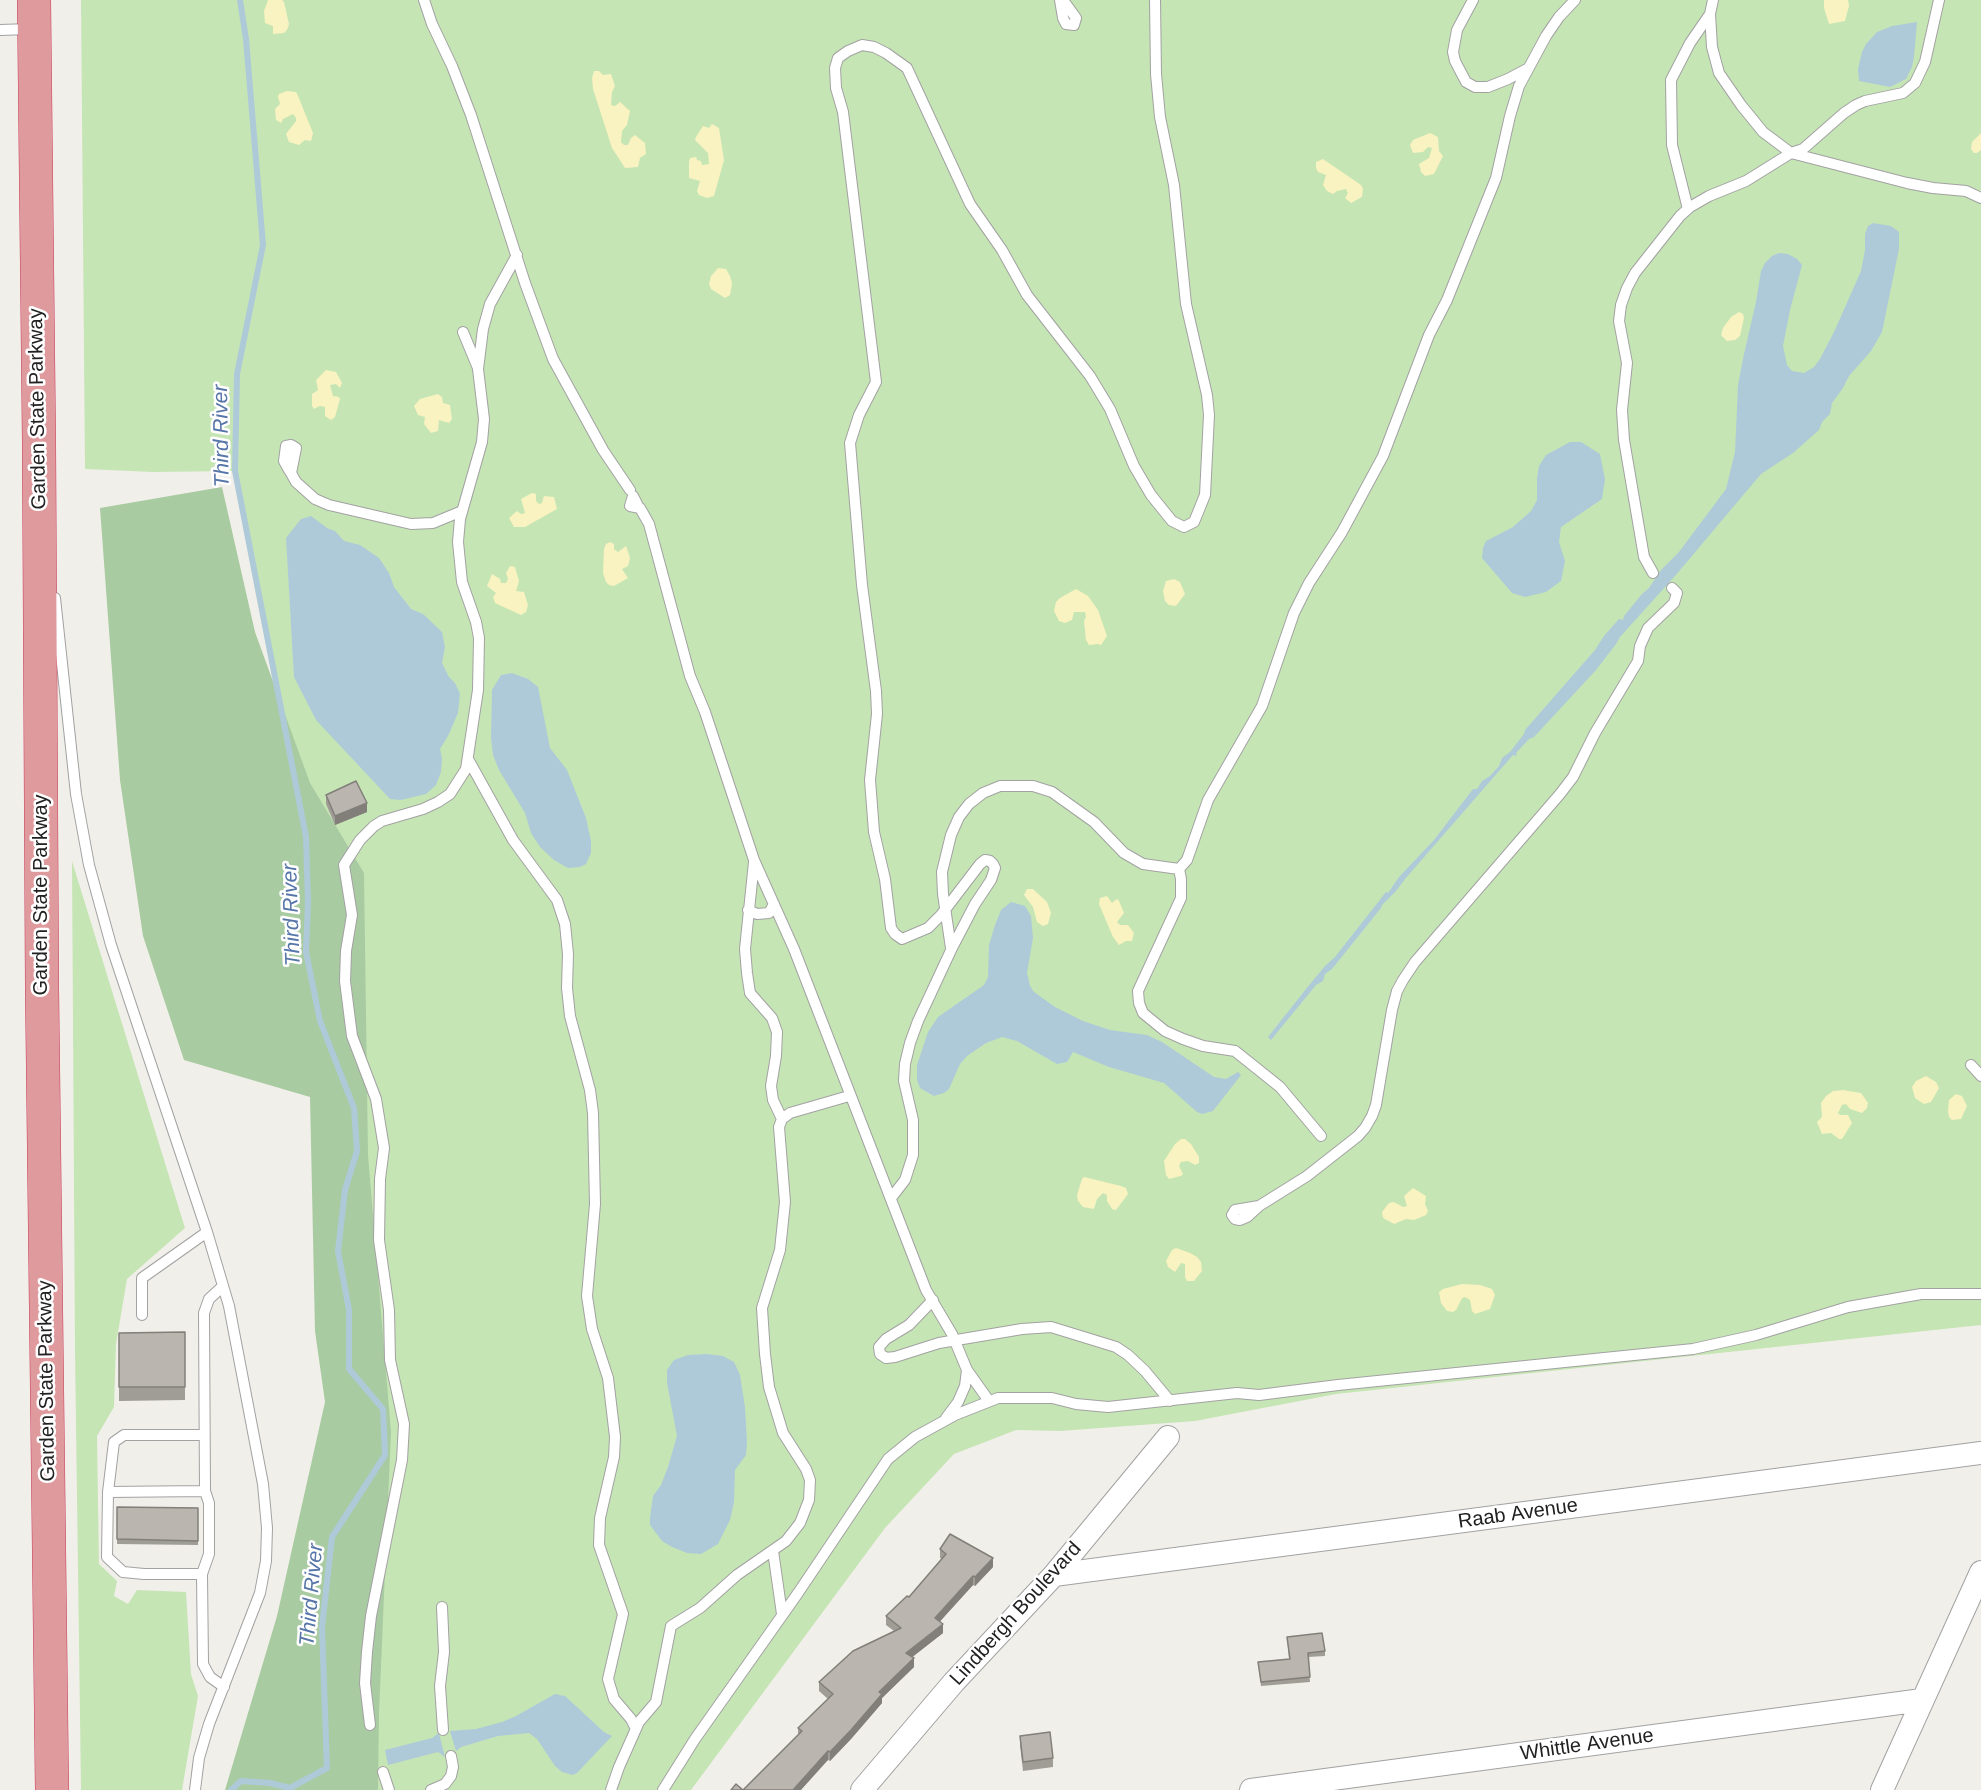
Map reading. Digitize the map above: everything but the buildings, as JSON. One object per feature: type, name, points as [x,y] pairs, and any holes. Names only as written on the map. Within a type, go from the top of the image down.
[{"type":"highway","name":"Garden State Parkway","points":[[34,14],[42,987],[52,1790]]},
{"type":"street","name":"Lindbergh Boulevard","points":[[862,1790],[954,1683],[1054,1575],[1168,1437]]},
{"type":"street","name":"Raab Avenue","points":[[1054,1575],[1981,1453]]},
{"type":"street","points":[[1882,1790],[1981,1572]]},
{"type":"street","name":"Whittle Avenue","points":[[1251,1790],[1922,1700]]},
{"type":"lane","points":[[424,0],[471,115],[553,359],[603,450],[630,490]]},
{"type":"lane","points":[[891,1198],[905,1180],[913,1155],[913,1120],[904,1081],[910,1043],[952,948],[994,874],[995,868],[993,864],[984,861],[980,864],[934,923],[920,933],[902,939],[891,928],[885,879],[874,832],[870,780],[877,714],[876,691],[862,585],[850,443],[876,382],[843,112],[836,88],[835,68],[838,58],[862,45],[874,47],[886,53],[907,68],[970,204],[1002,250],[1028,295],[1090,376],[1110,409],[1134,466],[1151,495],[1172,521],[1184,527],[1194,522],[1205,495],[1209,414],[1205,386],[1186,304],[1174,185],[1160,117],[1156,74],[1155,0]]},
{"type":"lane","points":[[1473,0],[1457,30],[1453,52],[1466,82],[1475,87],[1488,87],[1528,68]]},
{"type":"lane","points":[[1179,869],[1187,860],[1213,790],[1262,706],[1270,687],[1282,643],[1299,603],[1383,456],[1429,335],[1447,300],[1496,178],[1519,86],[1558,17],[1575,0]]},
{"type":"lane","points":[[1713,0],[1710,14],[1712,47],[1719,73],[1763,132],[1791,153],[1907,183],[1966,191],[1981,198]]},
{"type":"lane","points":[[1653,573],[1644,557],[1624,440],[1622,410],[1627,363],[1620,331],[1620,313],[1627,288],[1635,273],[1688,209],[1709,196],[1746,181],[1791,153],[1803,149],[1856,105],[1903,93],[1915,83],[1925,62],[1939,0]]},
{"type":"lane","points":[[0,30],[34,14]]},
{"type":"lane","points":[[1688,209],[1672,145],[1671,80],[1690,43],[1710,14]]},
{"type":"lane","points":[[369,1725],[364,1683],[371,1616],[402,1460],[404,1424],[390,1360],[389,1310],[379,1240],[380,1179],[384,1148],[376,1100],[352,1036],[345,981],[346,951],[352,915],[344,865],[360,840],[374,826],[382,821],[423,809],[450,794],[466,769],[478,690],[479,638],[462,582],[459,532],[462,511],[482,442],[484,419],[478,369],[483,329],[490,304],[517,255]]},
{"type":"lane","points":[[463,332],[478,369]]},
{"type":"lane","points":[[39,442],[51,561]]},
{"type":"lane","points":[[291,474],[304,491],[329,505],[411,524],[449,524],[459,532]]},
{"type":"lane","points":[[637,504],[633,496],[630,506],[640,508],[649,524],[690,676],[709,723],[754,860],[794,949],[926,1290],[955,1340],[967,1370],[989,1401]]},
{"type":"lane","points":[[433,523],[462,511]]},
{"type":"lane","points":[[54,584],[76,794],[89,865],[111,945],[207,1232],[229,1306],[263,1484],[267,1528],[266,1561],[260,1593],[208,1724],[199,1758],[195,1786]]},
{"type":"lane","points":[[1259,1206],[1307,1176],[1365,1128],[1376,1105],[1392,1010],[1397,991],[1403,980],[1415,962],[1573,777],[1595,733],[1638,661],[1640,646],[1648,628],[1674,603],[1677,593],[1672,588]]},
{"type":"lane","points":[[468,759],[519,849],[557,900],[565,924],[570,1016],[590,1090],[593,1113],[595,1204],[587,1296],[592,1329],[608,1378],[615,1437],[614,1457],[600,1518],[599,1545],[623,1614],[608,1678],[614,1699],[631,1719],[636,1730]]},
{"type":"lane","points":[[952,948],[945,909],[942,872],[951,835],[969,804],[983,793],[1000,786],[1033,786],[1052,792],[1095,822],[1124,853],[1143,864],[1179,869]]},
{"type":"lane","points":[[754,860],[745,949],[747,974],[750,993],[772,1018],[777,1032],[771,1086],[773,1100],[782,1119]]},
{"type":"lane","points":[[1179,869],[1180,898],[1138,991],[1143,1013],[1165,1030],[1183,1039],[1203,1046],[1234,1051],[1280,1087],[1321,1136]]},
{"type":"lane","points":[[748,910],[758,914],[769,913],[774,904]]},
{"type":"lane","points":[[1971,1065],[1981,1076]]},
{"type":"lane","points":[[611,1790],[639,1722],[656,1702],[671,1626],[700,1608],[737,1575],[786,1541],[800,1523],[809,1500],[810,1480],[806,1469],[783,1433],[769,1387],[762,1323],[762,1308],[782,1234],[785,1202],[779,1127],[782,1119],[790,1113],[849,1096]]},
{"type":"lane","points":[[142,1315],[142,1278],[207,1232]]},
{"type":"lane","points":[[222,1287],[210,1299],[204,1312],[205,1491],[208,1503],[209,1554],[202,1574],[203,1664],[210,1677],[224,1687]]},
{"type":"lane","points":[[663,1790],[695,1739],[888,1459],[915,1437],[989,1401],[998,1398],[1052,1398],[1076,1404],[1108,1407],[1237,1393],[1259,1395],[1693,1348],[1756,1335],[1848,1307],[1921,1294],[1981,1294]]},
{"type":"lane","points":[[933,1300],[909,1325],[886,1339],[879,1347],[880,1354],[886,1358],[896,1357],[939,1343],[1022,1329],[1050,1328],[1093,1338],[1116,1347],[1128,1355],[1170,1401]]},
{"type":"lane","points":[[944,1421],[958,1402],[965,1386],[967,1370]]},
{"type":"lane","points":[[202,1574],[123,1572],[107,1557],[108,1492],[114,1442],[124,1435],[204,1435]]},
{"type":"lane","points":[[108,1492],[205,1491]]},
{"type":"lane","points":[[773,1551],[782,1614]]},
{"type":"lane","points":[[442,1607],[444,1652],[440,1686],[443,1730]]},
{"type":"lane","points":[[431,1790],[445,1784],[451,1776],[453,1767],[451,1756]]},
{"type":"lane","points":[[383,1772],[389,1790]]},
{"type":"green space","points":[[81,0],[1981,0],[1981,1325],[1336,1394],[1195,1421],[1060,1431],[1016,1430],[954,1454],[885,1528],[691,1790],[335,1790],[332,1537],[306,837],[235,471],[153,472],[85,469]]},
{"type":"green space","points":[[222,487],[255,632],[310,783],[364,873],[368,1155],[391,1432],[378,1790],[225,1790],[277,1616],[325,1402],[315,1331],[310,1097],[184,1060],[143,936],[120,780],[100,508]]},
{"type":"green space","points":[[72,861],[185,1228],[127,1279],[116,1344],[114,1407],[97,1436],[99,1564],[117,1581],[114,1596],[128,1604],[137,1590],[186,1592],[191,1674],[198,1696],[182,1790],[81,1790]]},
{"type":"sand","points":[[268,0],[284,2],[289,24],[284,33],[273,34],[273,26],[265,23],[264,11]]},
{"type":"sand","points":[[1824,0],[1848,0],[1849,6],[1845,21],[1829,24]]},
{"type":"sand","points":[[594,71],[599,71],[603,75],[611,74],[615,86],[611,105],[615,106],[620,102],[630,111],[627,125],[622,131],[621,142],[628,145],[635,135],[645,143],[646,154],[640,158],[638,167],[625,168],[612,148],[593,89]]},
{"type":"sand","points":[[287,91],[296,92],[298,96],[313,133],[311,141],[305,140],[299,145],[289,142],[286,134],[296,121],[293,114],[283,119],[281,123],[276,120],[275,109],[280,104],[279,94]]},
{"type":"sand","points":[[712,124],[719,128],[724,160],[714,196],[707,198],[699,195],[697,191],[700,181],[689,178],[689,162],[690,158],[696,157],[702,165],[709,164],[708,153],[695,140],[703,126],[709,128]]},
{"type":"sand","points":[[1430,133],[1438,137],[1439,151],[1443,156],[1434,174],[1425,176],[1419,164],[1429,158],[1432,148],[1428,147],[1423,152],[1413,153],[1410,145],[1413,140]]},
{"type":"sand","points":[[1981,133],[1981,150],[1974,153],[1971,149],[1972,142]]},
{"type":"sand","points":[[1323,159],[1361,185],[1362,197],[1351,203],[1345,198],[1348,193],[1346,189],[1333,194],[1327,191],[1323,185],[1326,175],[1318,172],[1316,168],[1316,162]]},
{"type":"sand","points":[[718,268],[726,269],[732,283],[730,295],[725,298],[711,289],[709,284],[711,276]]},
{"type":"sand","points":[[1739,312],[1744,318],[1740,336],[1735,340],[1727,341],[1721,335],[1723,328],[1731,317]]},
{"type":"sand","points":[[326,370],[336,372],[342,383],[340,388],[336,384],[330,385],[333,396],[340,399],[335,417],[331,420],[325,416],[325,407],[320,406],[314,409],[312,406],[312,394],[318,390],[316,380]]},
{"type":"sand","points":[[438,394],[442,397],[443,403],[450,405],[452,419],[449,423],[439,420],[438,431],[431,433],[424,424],[425,417],[418,415],[414,406],[420,399]]},
{"type":"sand","points":[[532,493],[536,494],[536,501],[539,504],[542,503],[544,496],[554,497],[557,509],[525,527],[514,527],[509,518],[517,511],[521,514],[525,513],[521,499]]},
{"type":"sand","points":[[610,542],[614,544],[614,549],[618,552],[626,546],[630,558],[628,566],[622,569],[628,578],[614,586],[606,582],[603,573],[604,549]]},
{"type":"sand","points":[[510,566],[515,567],[519,581],[516,591],[524,592],[528,605],[526,612],[521,615],[495,603],[493,597],[496,593],[487,586],[492,574],[500,579],[501,583],[506,583],[508,579],[506,573]]},
{"type":"sand","points":[[1174,579],[1180,582],[1185,594],[1176,606],[1169,605],[1165,601],[1163,591],[1166,581]]},
{"type":"sand","points":[[1076,589],[1088,596],[1098,610],[1107,636],[1101,645],[1089,645],[1086,640],[1085,612],[1074,612],[1072,620],[1065,623],[1059,621],[1054,611],[1056,602],[1060,598]]},
{"type":"sand","points":[[1027,889],[1033,889],[1047,902],[1051,913],[1048,924],[1043,926],[1037,922],[1033,907],[1024,895]]},
{"type":"sand","points":[[1107,896],[1112,903],[1117,899],[1119,901],[1124,913],[1117,922],[1120,925],[1128,925],[1134,933],[1132,941],[1119,945],[1113,937],[1099,904],[1100,898]]},
{"type":"sand","points":[[1926,1076],[1936,1082],[1939,1088],[1931,1102],[1924,1104],[1915,1098],[1912,1087],[1916,1081]]},
{"type":"sand","points":[[1833,1091],[1861,1093],[1868,1103],[1862,1113],[1850,1109],[1846,1104],[1842,1105],[1838,1113],[1848,1115],[1852,1123],[1842,1139],[1839,1139],[1831,1133],[1822,1134],[1817,1122],[1822,1117],[1821,1103],[1826,1096]]},
{"type":"sand","points":[[1956,1094],[1962,1096],[1967,1106],[1961,1119],[1952,1120],[1948,1111],[1949,1100]]},
{"type":"sand","points":[[1181,1139],[1191,1144],[1199,1157],[1199,1163],[1195,1165],[1188,1161],[1181,1162],[1179,1166],[1183,1174],[1169,1179],[1166,1175],[1164,1161]]},
{"type":"sand","points":[[1084,1177],[1121,1186],[1126,1188],[1128,1194],[1116,1210],[1112,1209],[1107,1201],[1107,1195],[1103,1193],[1097,1199],[1094,1209],[1083,1207],[1077,1195]]},
{"type":"sand","points":[[1413,1188],[1426,1196],[1425,1204],[1428,1211],[1426,1215],[1394,1224],[1383,1218],[1382,1212],[1389,1203],[1394,1202],[1403,1207],[1407,1206],[1404,1196]]},
{"type":"sand","points":[[1176,1248],[1190,1253],[1201,1262],[1202,1271],[1194,1281],[1187,1281],[1185,1264],[1181,1263],[1175,1272],[1168,1267],[1166,1261],[1172,1250]]},
{"type":"sand","points":[[1462,1284],[1480,1285],[1492,1289],[1495,1295],[1490,1309],[1475,1314],[1472,1311],[1470,1300],[1465,1297],[1462,1298],[1456,1310],[1447,1311],[1441,1303],[1439,1292]]},
{"type":"water","points":[[1917,22],[1914,57],[1906,79],[1890,87],[1859,81],[1858,69],[1862,52],[1877,32],[1892,26]]},
{"type":"water","points":[[1873,223],[1891,226],[1899,232],[1899,249],[1882,332],[1871,351],[1849,376],[1832,403],[1830,414],[1822,422],[1819,430],[1793,453],[1761,474],[1620,637],[1596,670],[1534,737],[1529,739],[1516,753],[1517,756],[1513,755],[1382,905],[1332,969],[1325,974],[1323,981],[1316,985],[1271,1040],[1268,1037],[1386,892],[1388,893],[1399,877],[1434,840],[1473,789],[1477,789],[1482,781],[1499,766],[1502,758],[1510,752],[1525,730],[1595,650],[1604,636],[1619,619],[1623,620],[1661,570],[1679,552],[1726,489],[1735,452],[1738,385],[1761,271],[1765,263],[1779,253],[1788,254],[1802,265],[1783,346],[1787,365],[1792,371],[1804,373],[1814,367],[1820,359],[1834,332],[1861,271],[1865,234],[1868,226]]},
{"type":"water","points":[[1570,442],[1581,442],[1600,454],[1605,479],[1602,499],[1561,527],[1559,542],[1565,561],[1561,581],[1546,592],[1525,597],[1512,593],[1482,558],[1483,548],[1486,541],[1513,527],[1531,511],[1537,500],[1539,466],[1546,455]]},
{"type":"water","points":[[311,516],[335,531],[344,541],[360,545],[379,558],[389,573],[394,587],[411,609],[423,614],[442,632],[445,647],[442,663],[460,694],[458,713],[440,749],[441,772],[436,785],[426,794],[401,800],[390,799],[316,720],[294,677],[286,538],[301,519]]},
{"type":"water","points":[[512,673],[528,679],[538,687],[550,748],[567,770],[586,818],[591,853],[586,864],[580,867],[568,868],[554,860],[540,847],[531,833],[525,813],[499,770],[493,755],[492,690],[501,675]]},
{"type":"water","points":[[1011,902],[1025,906],[1031,916],[1033,938],[1027,973],[1034,992],[1055,1007],[1083,1021],[1110,1030],[1147,1035],[1162,1042],[1214,1077],[1226,1079],[1238,1072],[1241,1075],[1213,1111],[1202,1114],[1197,1112],[1164,1083],[1109,1067],[1073,1052],[1067,1062],[1057,1064],[1017,1041],[1002,1037],[986,1043],[967,1056],[960,1064],[949,1089],[944,1093],[934,1096],[920,1088],[917,1080],[917,1065],[928,1032],[938,1017],[984,985],[988,977],[989,945],[995,925],[1001,910]]},
{"type":"water","points":[[688,1355],[723,1356],[734,1362],[740,1375],[747,1443],[746,1455],[735,1470],[734,1502],[730,1520],[718,1544],[701,1554],[687,1553],[662,1541],[650,1525],[650,1518],[653,1496],[661,1485],[677,1436],[667,1383],[667,1370],[674,1360]]},
{"type":"water","points":[[555,1694],[565,1696],[604,1732],[612,1736],[577,1773],[573,1775],[562,1772],[555,1766],[537,1739],[529,1733],[498,1736],[461,1747],[456,1751],[450,1731],[476,1729],[502,1722]]},
{"type":"water","points":[[439,1733],[445,1757],[438,1752],[388,1765],[385,1750],[432,1738]]},
{"type":"waterway","name":"Third River","points":[[231,1790],[241,1781],[270,1783],[290,1788],[327,1768],[322,1627],[332,1537],[385,1455],[383,1409],[349,1369],[349,1310],[338,1251],[345,1190],[357,1151],[354,1108],[320,1021],[306,952],[308,902],[306,837],[235,471],[237,374],[263,245],[246,39],[240,0]]}]
